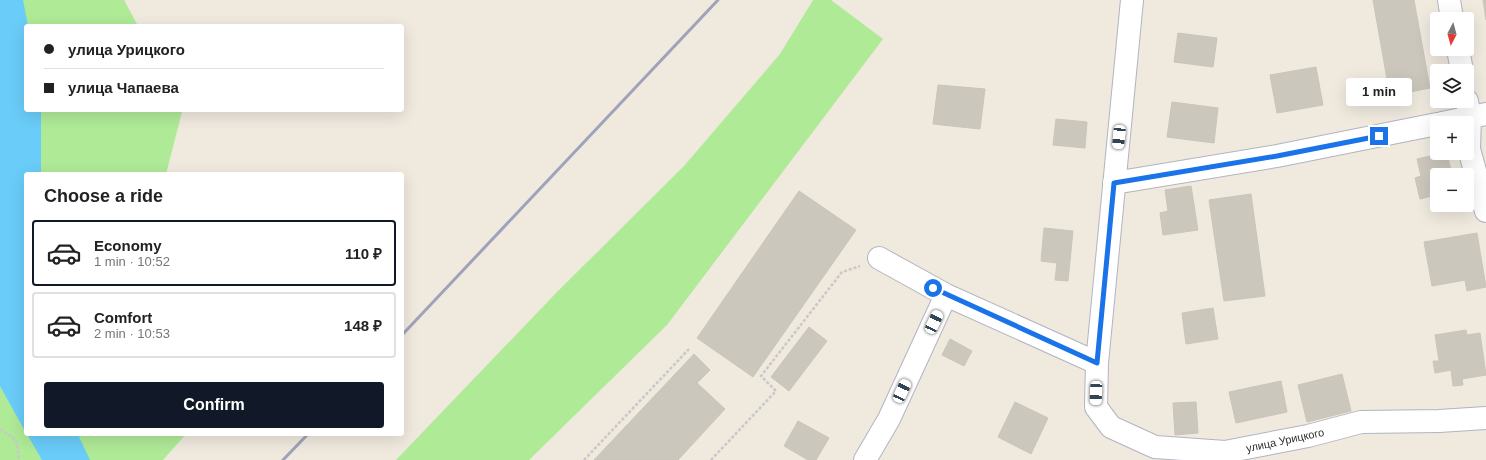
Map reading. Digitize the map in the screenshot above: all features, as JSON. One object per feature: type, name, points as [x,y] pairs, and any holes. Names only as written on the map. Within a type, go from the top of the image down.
[{"type":"street","name":"улица Урицкого","points":[[1132,0],[1097,363],[1096,407],[1111,427],[1155,447],[1225,452],[1308,436],[1361,422],[1439,421],[1486,418]]},
{"type":"street","points":[[1449,0],[1451,12]]},
{"type":"street","points":[[1461,116],[1474,111],[1469,150],[1486,210]]},
{"type":"street","points":[[1114,183],[1277,156],[1430,125]]},
{"type":"street","points":[[879,258],[946,295],[1097,363]]},
{"type":"street","points":[[865,460],[889,419],[946,295]]},
{"type":"path","points":[[711,460],[776,391],[761,376],[842,272],[879,258]]},
{"type":"path","points":[[584,460],[689,349]]},
{"type":"path","points":[[0,429],[16,440],[19,460]]},
{"type":"green space","points":[[0,0],[124,0],[137,24],[24,24],[24,112],[182,112],[167,172],[24,172],[24,436],[184,436],[163,460],[0,460]]},
{"type":"green space","points":[[813,0],[831,0],[883,39],[667,325],[529,460],[396,460],[557,292],[684,166],[780,54]]},
{"type":"water","points":[[0,0],[23,0],[28,24],[24,24],[24,112],[41,112],[41,172],[24,172],[24,429],[0,386]]},
{"type":"water","points":[[28,436],[80,436],[79,437],[90,460],[42,460]]},
{"type":"building","points":[[1373,0],[1414,0],[1430,88],[1390,96]]},
{"type":"building","points":[[1483,0],[1486,0],[1486,20]]},
{"type":"building","points":[[1178,33],[1217,38],[1213,67],[1174,62]]},
{"type":"building","points":[[1316,67],[1323,105],[1277,113],[1270,75]]},
{"type":"building","points":[[938,85],[985,89],[980,129],[933,124]]},
{"type":"building","points":[[1172,102],[1218,108],[1214,143],[1167,137]]},
{"type":"building","points":[[1056,119],[1087,122],[1085,148],[1053,145]]},
{"type":"building","points":[[1430,156],[1430,160],[1449,160],[1450,168],[1430,168],[1430,196],[1420,199],[1415,178],[1421,176],[1417,159]]},
{"type":"building","points":[[1191,186],[1198,230],[1163,235],[1160,213],[1168,211],[1165,190]]},
{"type":"building","points":[[799,191],[856,230],[753,377],[697,338]]},
{"type":"building","points":[[1251,194],[1265,296],[1224,301],[1209,200]]},
{"type":"building","points":[[1044,228],[1073,231],[1068,281],[1055,280],[1057,263],[1041,261]]},
{"type":"building","points":[[1477,233],[1486,287],[1467,291],[1465,280],[1432,286],[1424,242]]},
{"type":"building","points":[[1213,308],[1218,339],[1186,344],[1182,313]]},
{"type":"building","points":[[809,327],[827,341],[789,391],[771,377]]},
{"type":"building","points":[[1466,330],[1467,335],[1480,333],[1486,375],[1462,379],[1463,385],[1453,386],[1451,370],[1435,373],[1433,361],[1439,361],[1435,335]]},
{"type":"building","points":[[950,339],[972,351],[964,366],[942,355]]},
{"type":"building","points":[[694,354],[710,370],[697,383],[725,409],[678,460],[594,460]]},
{"type":"building","points":[[1342,374],[1351,411],[1307,422],[1298,385]]},
{"type":"building","points":[[1281,381],[1287,412],[1236,423],[1229,392]]},
{"type":"building","points":[[1015,402],[1048,418],[1031,454],[998,437]]},
{"type":"building","points":[[1196,402],[1198,433],[1175,435],[1173,403]]},
{"type":"building","points":[[798,421],[829,438],[816,460],[808,460],[784,446]]},
{"type":"railway","points":[[404,333],[718,0]]},
{"type":"railway","points":[[283,460],[306,436]]},
{"type":"route","points":[[933,288],[1097,363],[1114,183],[1277,156],[1379,136]]}]
